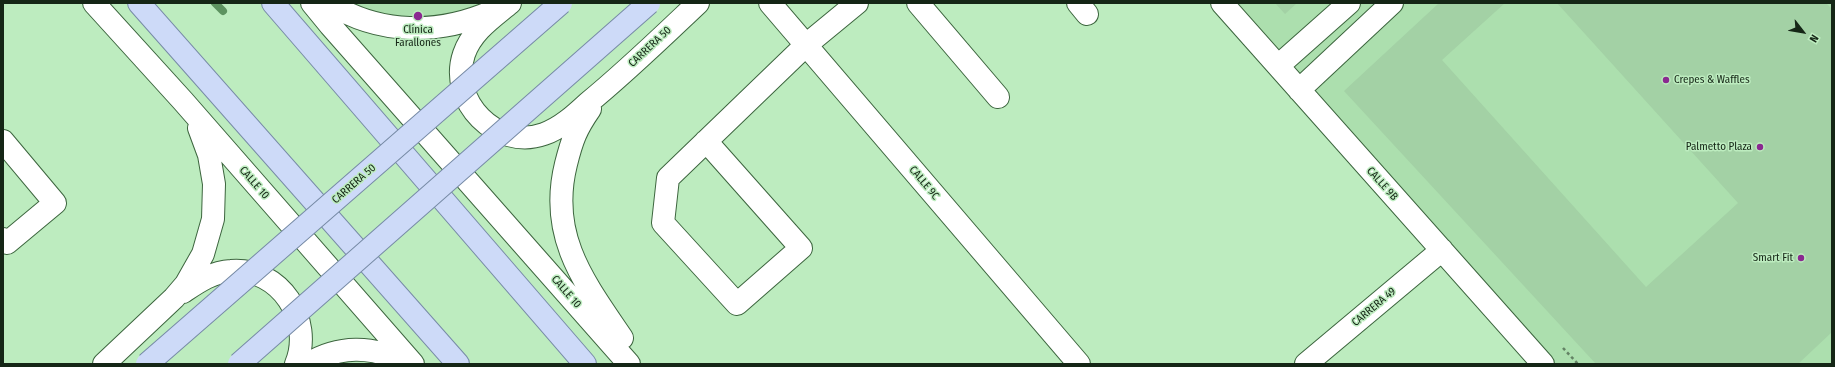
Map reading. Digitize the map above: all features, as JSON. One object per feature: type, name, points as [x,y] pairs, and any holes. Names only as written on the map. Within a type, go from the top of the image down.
[{"type":"main road","points":[[139,3],[458,364]]},
{"type":"main road","points":[[274,3],[585,364]]},
{"type":"main road","name":"CARRERA 50","points":[[147,364],[561,3]]},
{"type":"main road","points":[[239,364],[649,3]]},
{"type":"street","name":"CALLE 10","points":[[94,3],[183,101],[413,364]]},
{"type":"street","name":"CALLE 10","points":[[312,3],[334,10],[629,364]]},
{"type":"street","points":[[334,10],[377,24],[399,28],[419,29],[460,24],[480,17],[509,3]]},
{"type":"street","points":[[509,3],[480,29],[470,41],[464,55],[461,70],[462,85],[467,100],[475,113],[485,124],[498,132],[513,136],[528,138],[543,135],[557,129],[603,91]]},
{"type":"street","name":"CARRERA 50","points":[[603,91],[698,3]]},
{"type":"street","name":"CALLE 9C","points":[[770,3],[1079,364]]},
{"type":"street","points":[[706,141],[801,248],[737,304],[663,223],[668,178],[706,141],[806,45],[857,3]]},
{"type":"street","points":[[918,3],[998,97]]},
{"type":"street","name":"CALLE 9B","points":[[1222,3],[1543,364]]},
{"type":"street","points":[[1278,66],[1349,3]]},
{"type":"street","points":[[1299,90],[1392,3]]},
{"type":"street","points":[[603,91],[576,131],[569,149],[562,179],[561,213],[569,247],[576,266],[639,364]]},
{"type":"street","points":[[104,364],[174,298],[186,284],[203,254],[213,220],[214,184],[209,155],[199,126],[183,101]]},
{"type":"street","points":[[3,141],[54,203],[7,243],[3,239]]},
{"type":"street","name":"CARRERA 49","points":[[1306,364],[1442,250]]},
{"type":"street","points":[[174,298],[201,280],[215,274],[231,270],[247,272],[262,277],[275,285],[287,296],[295,309],[300,324],[302,340],[296,364]]},
{"type":"street","points":[[308,364],[321,356],[344,350],[368,350],[396,359],[404,364]]},
{"type":"shaded area","name":"Clínica Farallones","points":[[329,3],[508,3],[440,28]]},
{"type":"shaded area","name":"Palmetto Plaza","points":[[1222,3],[1832,3],[1832,364],[1543,364]]},
{"type":"building","points":[[1275,3],[1297,3],[1285,14]]},
{"type":"building","name":"Palmetto Plaza","points":[[1439,3],[1505,3],[1442,60],[1646,287],[1738,203],[1557,3],[1826,3],[1832,9],[1832,332],[1798,364],[1596,364],[1344,91]]},
{"type":"waterway","points":[[215,3],[223,11]]},
{"type":"place","name":"Clínica Farallones","points":[[418,16]]},
{"type":"place","name":"Crepes & Waffles","points":[[1666,80]]},
{"type":"place","name":"Palmetto Plaza","points":[[1760,147]]},
{"type":"place","name":"Smart Fit","points":[[1801,258]]}]
